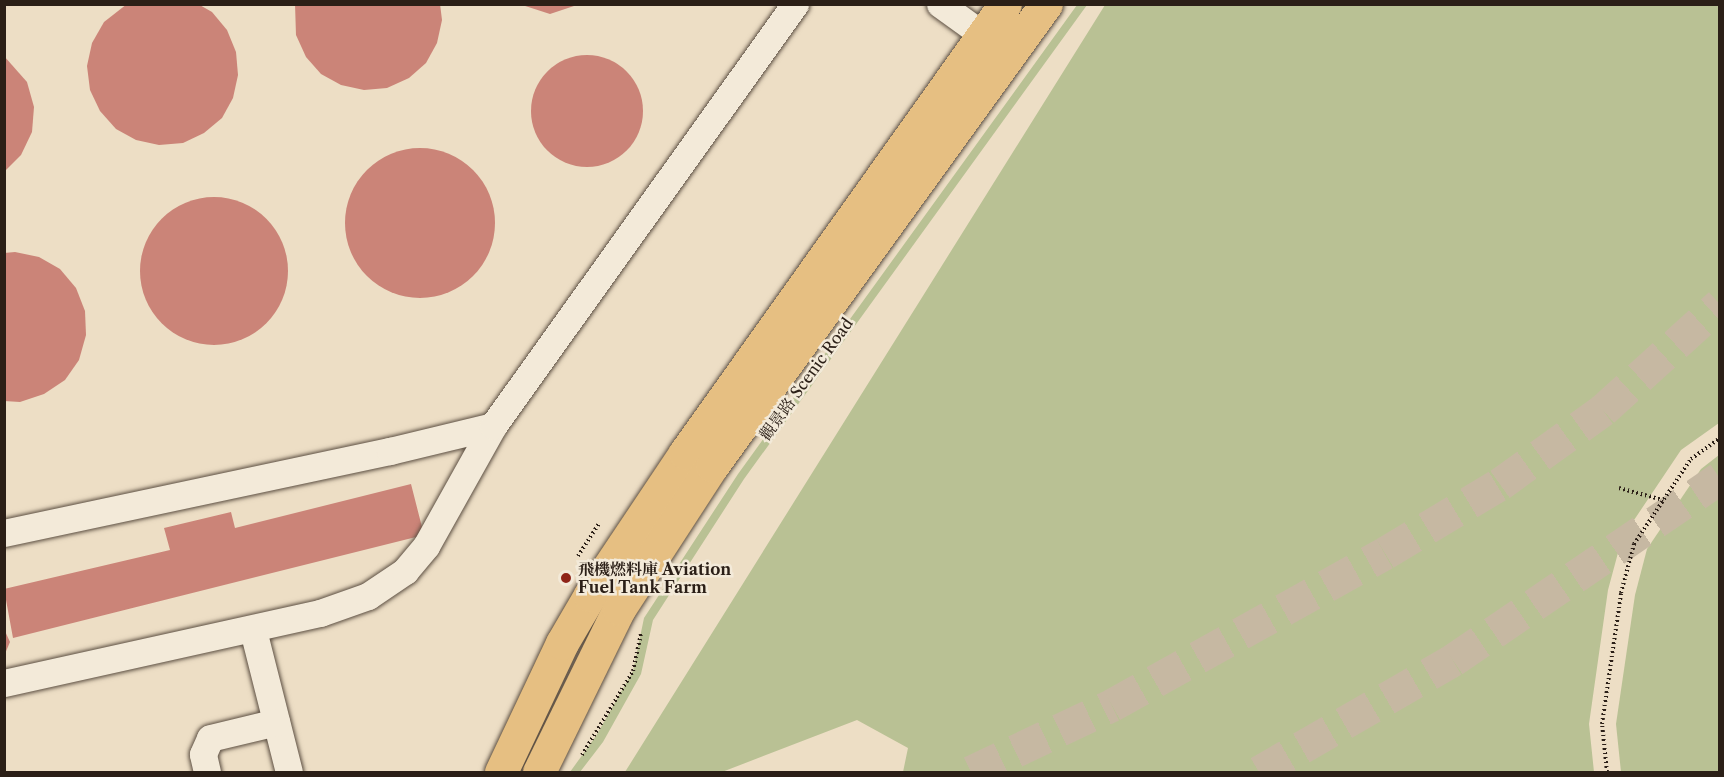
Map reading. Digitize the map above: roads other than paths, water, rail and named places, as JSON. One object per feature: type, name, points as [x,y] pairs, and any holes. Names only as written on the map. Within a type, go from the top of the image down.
[{"type":"main road","points":[[501,772],[562,644],[590,595],[685,453],[1005,4]]},
{"type":"main road","name":"觀景路 Scenic Road","points":[[539,772],[619,609],[706,476],[1046,4]]},
{"type":"lane","points":[[4,683],[253,630],[368,596],[405,572],[426,546],[493,426],[795,4]]},
{"type":"lane","points":[[940,4],[983,35]]},
{"type":"lane","points":[[4,533],[390,451],[493,426]]},
{"type":"lane","points":[[253,630],[289,772]]},
{"type":"lane","points":[[207,772],[203,754],[210,738],[276,722]]},
{"type":"tunnel","points":[[971,772],[1112,705],[1385,553],[1500,484],[1603,410],[1720,304]]},
{"type":"tunnel","points":[[1259,772],[1453,660],[1720,478]]},
{"type":"place","name":"飛機燃料庫 Aviation Fuel Tank Farm","points":[[566,578]]}]
